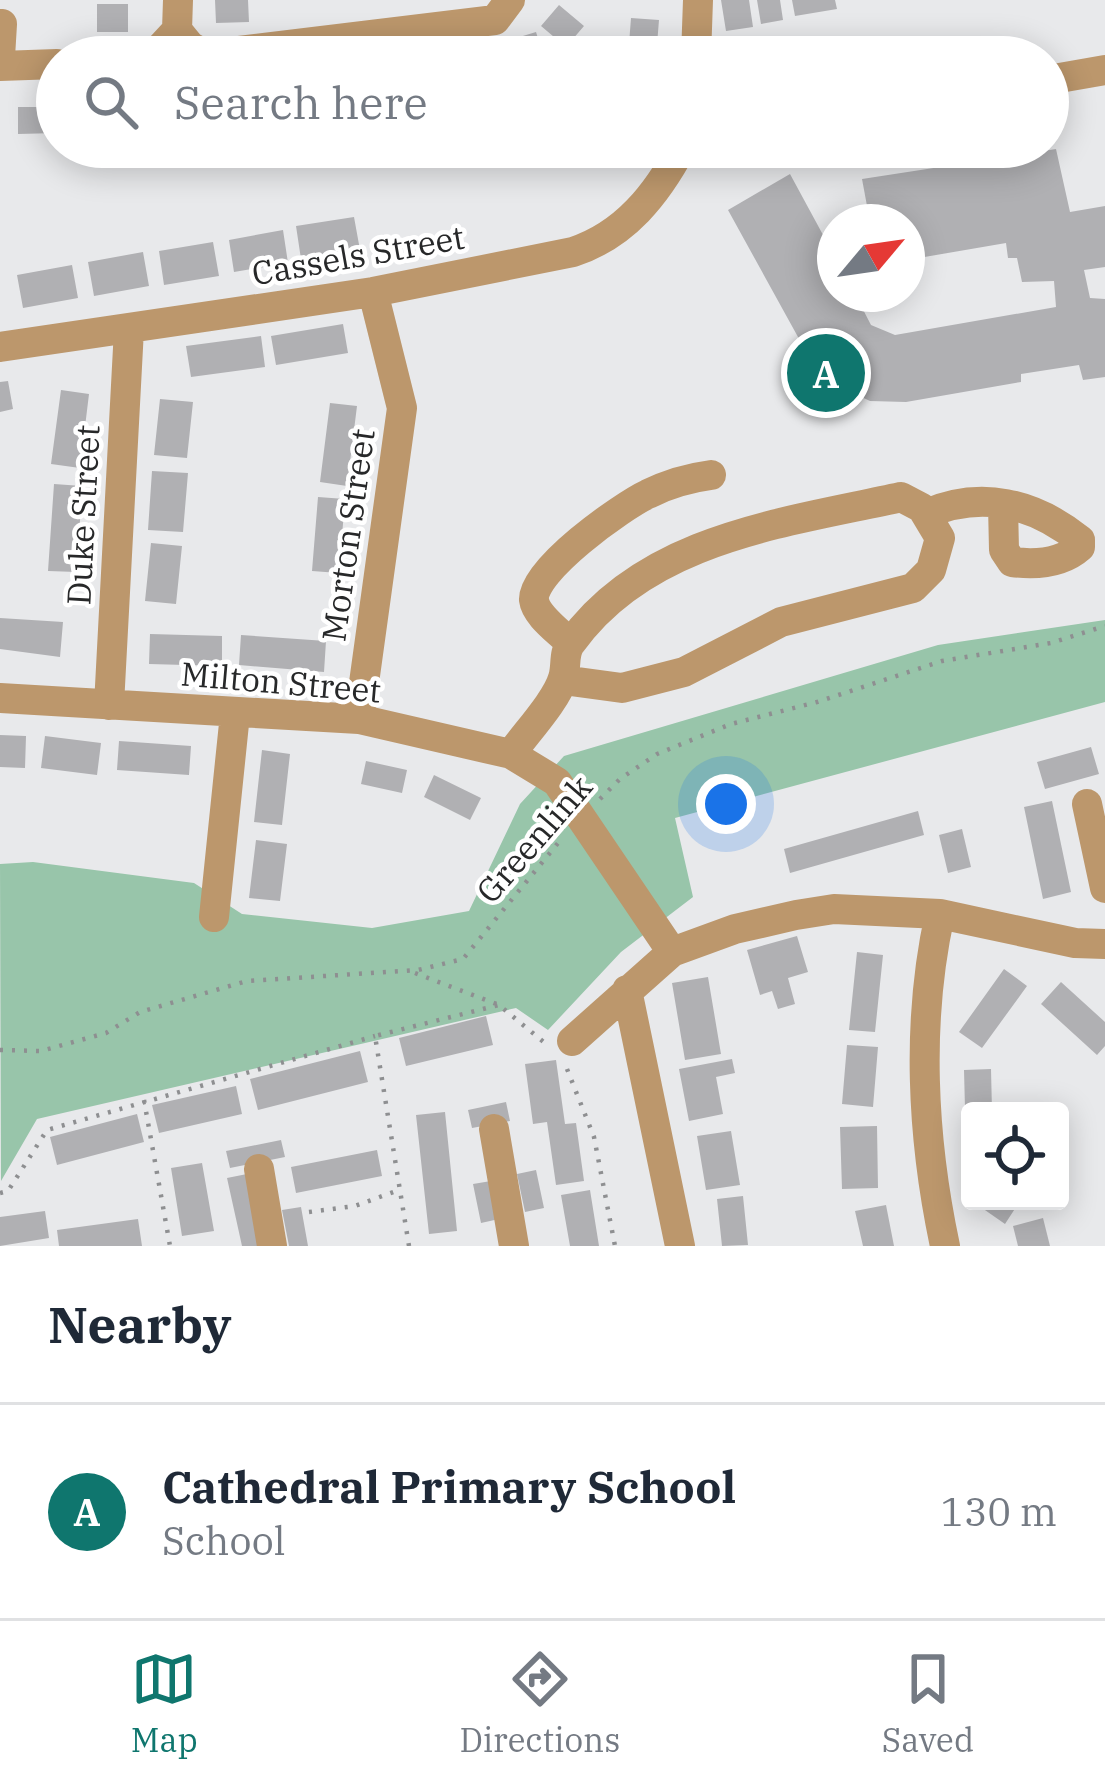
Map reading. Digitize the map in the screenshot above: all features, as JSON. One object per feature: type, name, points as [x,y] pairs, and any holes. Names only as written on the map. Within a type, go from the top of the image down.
[{"type":"street","points":[[367,36],[495,20],[510,0]]},
{"type":"street","points":[[697,36],[698,0]]},
{"type":"street","points":[[0,57],[2,24]]},
{"type":"street","points":[[0,66],[36,65]]},
{"type":"street","points":[[1069,76],[1105,70]]},
{"type":"street","name":"Cassels Street","points":[[0,347],[373,292],[593,245],[635,216],[668,168]]},
{"type":"street","name":"Morton Street","points":[[359,719],[402,408],[373,292]]},
{"type":"street","name":"Duke Street","points":[[109,705],[129,329]]},
{"type":"street","points":[[570,643],[537,609],[538,584],[578,543],[641,497],[687,478],[711,475]]},
{"type":"street","points":[[511,754],[563,680],[566,647],[606,602],[657,565],[719,541],[902,497],[926,514],[940,538],[931,570],[913,588],[782,622],[684,673],[622,688],[563,680]]},
{"type":"street","points":[[926,514],[974,499],[1003,505]]},
{"type":"street","name":"Milton Street","points":[[0,698],[359,719],[511,754],[557,782],[672,952]]},
{"type":"street","points":[[214,917],[235,714]]},
{"type":"street","points":[[1087,804],[1105,888]]},
{"type":"street","points":[[568,1049],[672,952],[735,929],[834,909],[940,914],[1075,943],[1105,944]]},
{"type":"street","points":[[940,914],[930,959],[924,1066],[933,1190],[945,1246]]},
{"type":"street","points":[[627,990],[680,1246]]},
{"type":"street","points":[[494,1130],[514,1246]]},
{"type":"street","points":[[259,1169],[272,1246]]},
{"type":"path","name":"Greenlink","points":[[0,1050],[41,1051],[106,1033],[140,1012],[247,981],[408,970],[463,959],[581,819],[620,779],[656,754],[731,724],[818,702],[942,661],[1051,644],[1105,626]]},
{"type":"path","points":[[408,970],[499,1005],[568,1049],[594,1137],[615,1246]]},
{"type":"path","points":[[0,1193],[8,1191],[47,1130],[499,1005]]},
{"type":"path","points":[[375,1036],[409,1246]]},
{"type":"path","points":[[144,1100],[170,1246]]},
{"type":"path","points":[[310,1212],[355,1206],[400,1190]]},
{"type":"green space","points":[[1105,620],[1105,702],[675,818],[693,897],[621,952],[548,1030],[516,1008],[37,1119],[1,1181],[0,864],[33,862],[194,883],[242,914],[372,928],[469,911],[520,804],[564,756],[938,645]]},
{"type":"building","points":[[215,0],[248,0],[249,22],[216,23]]},
{"type":"building","points":[[721,0],[749,0],[753,27],[726,31]]},
{"type":"building","points":[[757,0],[780,0],[783,20],[761,24]]},
{"type":"building","points":[[792,0],[835,0],[837,9],[795,16]]},
{"type":"building","points":[[97,4],[128,4],[128,32],[97,32]]},
{"type":"building","points":[[559,5],[584,26],[575,36],[553,36],[541,26]]},
{"type":"building","points":[[631,18],[659,20],[658,36],[630,36]]},
{"type":"building","points":[[18,107],[36,107],[36,134],[18,134]]},
{"type":"building","points":[[933,168],[1060,168],[1070,212],[1105,206],[1105,267],[1084,270],[1090,298],[1105,299],[1105,377],[1083,380],[1079,365],[1021,374],[1021,382],[906,402],[870,401],[838,386],[814,366],[728,210],[790,174],[817,224],[817,312],[864,312],[871,325],[895,335],[1056,307],[1054,281],[1022,282],[1017,258],[1008,258],[1006,243],[925,257],[925,204],[867,204],[862,179]]},
{"type":"building","points":[[354,217],[360,250],[301,259],[296,226]]},
{"type":"building","points":[[283,230],[288,263],[234,272],[229,240]]},
{"type":"building","points":[[213,242],[219,276],[164,285],[159,251]]},
{"type":"building","points":[[143,252],[149,286],[94,296],[88,262]]},
{"type":"building","points":[[72,265],[78,298],[23,308],[17,275]]},
{"type":"building","points":[[343,324],[348,353],[276,365],[271,336]]},
{"type":"building","points":[[261,336],[265,367],[191,377],[186,346]]},
{"type":"building","points":[[8,381],[13,409],[0,412],[0,382]]},
{"type":"building","points":[[61,390],[89,394],[80,468],[51,464]]},
{"type":"building","points":[[160,399],[193,402],[187,458],[154,455]]},
{"type":"building","points":[[330,403],[357,406],[347,486],[320,482]]},
{"type":"building","points":[[152,471],[188,473],[183,532],[148,530]]},
{"type":"building","points":[[54,484],[82,486],[77,572],[48,571]]},
{"type":"building","points":[[318,497],[345,499],[339,573],[312,571]]},
{"type":"building","points":[[151,543],[182,546],[176,604],[145,601]]},
{"type":"building","points":[[0,618],[63,622],[60,657],[0,649]]},
{"type":"building","points":[[150,634],[222,636],[222,666],[149,664]]},
{"type":"building","points":[[241,635],[326,641],[324,672],[239,665]]},
{"type":"building","points":[[0,735],[26,736],[25,768],[0,767]]},
{"type":"building","points":[[45,736],[101,743],[97,775],[41,768]]},
{"type":"building","points":[[119,741],[191,746],[189,775],[117,770]]},
{"type":"building","points":[[1091,747],[1099,774],[1045,789],[1037,762]]},
{"type":"building","points":[[262,750],[290,754],[282,825],[254,822]]},
{"type":"building","points":[[366,761],[407,770],[402,793],[361,784]]},
{"type":"building","points":[[434,775],[481,798],[470,820],[424,797]]},
{"type":"building","points":[[1052,801],[1071,892],[1043,899],[1024,807]]},
{"type":"building","points":[[918,811],[924,835],[790,873],[784,849]]},
{"type":"building","points":[[962,829],[971,867],[948,873],[939,835]]},
{"type":"building","points":[[256,840],[287,844],[280,901],[249,898]]},
{"type":"building","points":[[797,936],[808,972],[788,978],[795,1004],[778,1009],[772,991],[760,995],[747,950]]},
{"type":"building","points":[[857,952],[883,955],[875,1032],[849,1030]]},
{"type":"building","points":[[1004,969],[1027,986],[982,1048],[959,1032]]},
{"type":"building","points":[[708,977],[721,1054],[685,1060],[672,983]]},
{"type":"building","points":[[1061,982],[1105,1022],[1105,1046],[1097,1055],[1041,1004]]},
{"type":"building","points":[[486,1016],[493,1045],[406,1066],[399,1038]]},
{"type":"building","points":[[847,1045],[878,1047],[873,1107],[842,1104]]},
{"type":"building","points":[[360,1051],[368,1082],[258,1110],[250,1079]]},
{"type":"building","points":[[732,1059],[735,1073],[716,1077],[723,1114],[689,1121],[679,1069]]},
{"type":"building","points":[[556,1060],[565,1124],[576,1123],[584,1181],[556,1185],[547,1122],[533,1124],[525,1064]]},
{"type":"building","points":[[991,1069],[992,1102],[965,1102],[964,1070]]},
{"type":"building","points":[[236,1086],[242,1114],[159,1133],[152,1105]]},
{"type":"building","points":[[506,1102],[510,1121],[472,1128],[468,1110]]},
{"type":"building","points":[[445,1112],[457,1231],[429,1234],[416,1115]]},
{"type":"building","points":[[137,1114],[144,1142],[57,1165],[50,1137]]},
{"type":"building","points":[[877,1126],[878,1188],[842,1189],[840,1127]]},
{"type":"building","points":[[731,1131],[740,1185],[706,1190],[697,1136]]},
{"type":"building","points":[[281,1140],[285,1157],[230,1168],[226,1151]]},
{"type":"building","points":[[377,1150],[382,1176],[296,1193],[291,1167]]},
{"type":"building","points":[[202,1163],[214,1231],[182,1236],[171,1168]]},
{"type":"building","points":[[536,1170],[544,1208],[525,1212],[517,1174]]},
{"type":"building","points":[[247,1174],[261,1246],[242,1246],[227,1178]]},
{"type":"building","points":[[491,1181],[499,1219],[481,1223],[473,1184]]},
{"type":"building","points":[[590,1190],[599,1246],[570,1246],[561,1195]]},
{"type":"building","points":[[743,1196],[748,1245],[722,1246],[717,1199]]},
{"type":"building","points":[[886,1205],[894,1246],[863,1246],[855,1211]]},
{"type":"building","points":[[301,1207],[308,1246],[289,1246],[282,1210]]},
{"type":"building","points":[[985,1210],[1014,1210],[1005,1224]]},
{"type":"building","points":[[45,1211],[49,1238],[0,1246],[0,1217]]},
{"type":"building","points":[[1043,1218],[1050,1246],[1018,1246],[1013,1226]]},
{"type":"building","points":[[138,1219],[142,1246],[59,1246],[57,1230]]},
{"type":"place","name":"Cathedral Primary School","points":[[826,373]]}]
